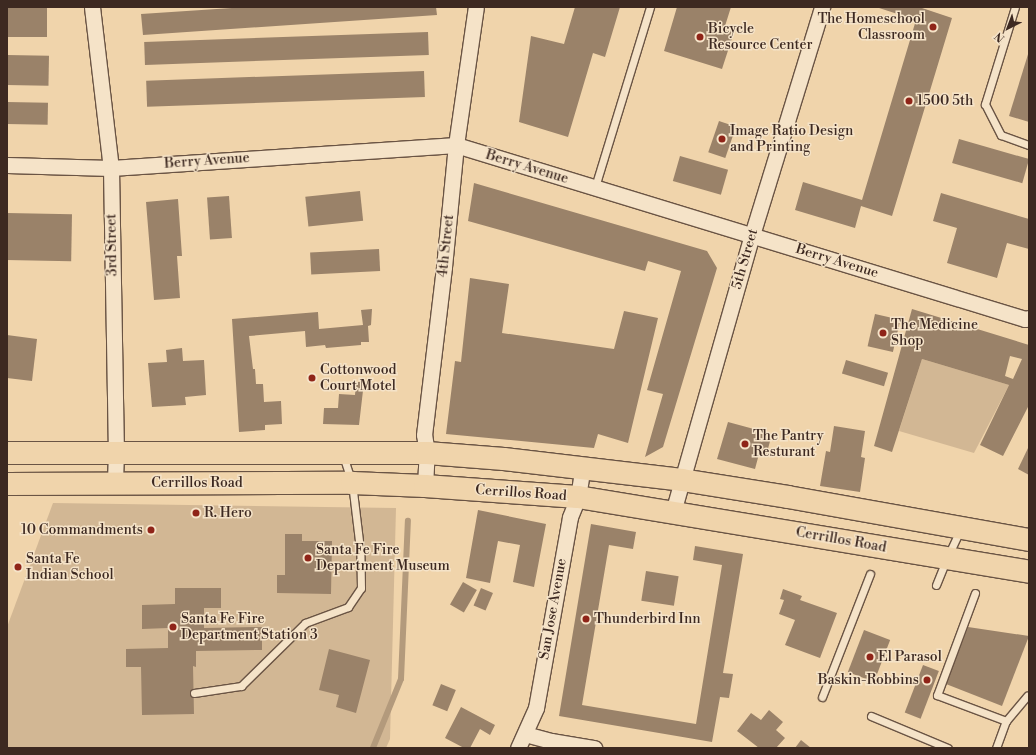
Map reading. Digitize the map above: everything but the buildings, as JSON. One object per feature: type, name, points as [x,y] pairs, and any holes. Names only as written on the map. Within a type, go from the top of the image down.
[{"type":"main road","points":[[7,452],[427,453],[583,467],[682,480],[788,496],[1029,540]]},
{"type":"main road","name":"Cerrillos Road","points":[[7,484],[352,483],[425,486],[578,497],[1029,572]]},
{"type":"street","name":"3rd Street","points":[[92,7],[111,168],[116,452],[115,484]]},
{"type":"street","name":"4th Street","points":[[425,486],[427,453],[424,435],[444,267],[456,145],[476,7]]},
{"type":"street","name":"5th Street","points":[[673,512],[752,235],[822,7]]},
{"type":"street","name":"Berry Avenue","points":[[7,165],[111,168],[456,145],[1025,319],[1029,318]]},
{"type":"street","name":"San Jose Avenue","points":[[518,748],[536,708],[570,517],[578,497],[583,467]]},
{"type":"street","points":[[525,734],[551,741],[594,748]]},
{"type":"lane","points":[[595,188],[650,7]]},
{"type":"lane","points":[[1015,7],[986,104],[1001,135],[1029,145]]},
{"type":"lane","points":[[194,693],[241,686],[305,623],[348,607],[361,588],[360,549],[352,483],[342,452]]},
{"type":"lane","points":[[936,585],[961,528]]},
{"type":"lane","points":[[822,697],[870,574]]},
{"type":"lane","points":[[975,593],[937,694],[1006,721]]},
{"type":"lane","points":[[996,748],[1006,721],[1027,696]]},
{"type":"lane","points":[[871,716],[948,748]]},
{"type":"shaded area","points":[[922,359],[1009,385],[974,453],[899,431]]},
{"type":"shaded area","points":[[53,503],[396,508],[390,739],[386,748],[7,748],[7,627]]},
{"type":"waterway","points":[[373,748],[401,679],[408,521]]},
{"type":"place","name":"The Homeschool Classroom","points":[[933,27]]},
{"type":"place","name":"Bicycle Resource Center","points":[[700,37]]},
{"type":"place","name":"1500 5th","points":[[909,101]]},
{"type":"place","name":"Image Ratio Design and Printing","points":[[722,139]]},
{"type":"place","name":"The Medicine Shop","points":[[883,333]]},
{"type":"place","name":"Cottonwood Court Motel","points":[[312,378]]},
{"type":"place","name":"The Pantry Resturant","points":[[745,444]]},
{"type":"place","name":"R. Hero","points":[[196,513]]},
{"type":"place","name":"10 Commandments","points":[[151,530]]},
{"type":"place","name":"Santa Fe Fire Department Museum","points":[[308,558]]},
{"type":"place","name":"Santa Fe Indian School","points":[[18,567]]},
{"type":"place","name":"Thunderbird Inn","points":[[586,619]]},
{"type":"place","name":"Santa Fe Fire Department Station 3","points":[[173,627]]},
{"type":"place","name":"El Parasol","points":[[870,657]]},
{"type":"place","name":"Baskin-Robbins","points":[[927,680]]}]
